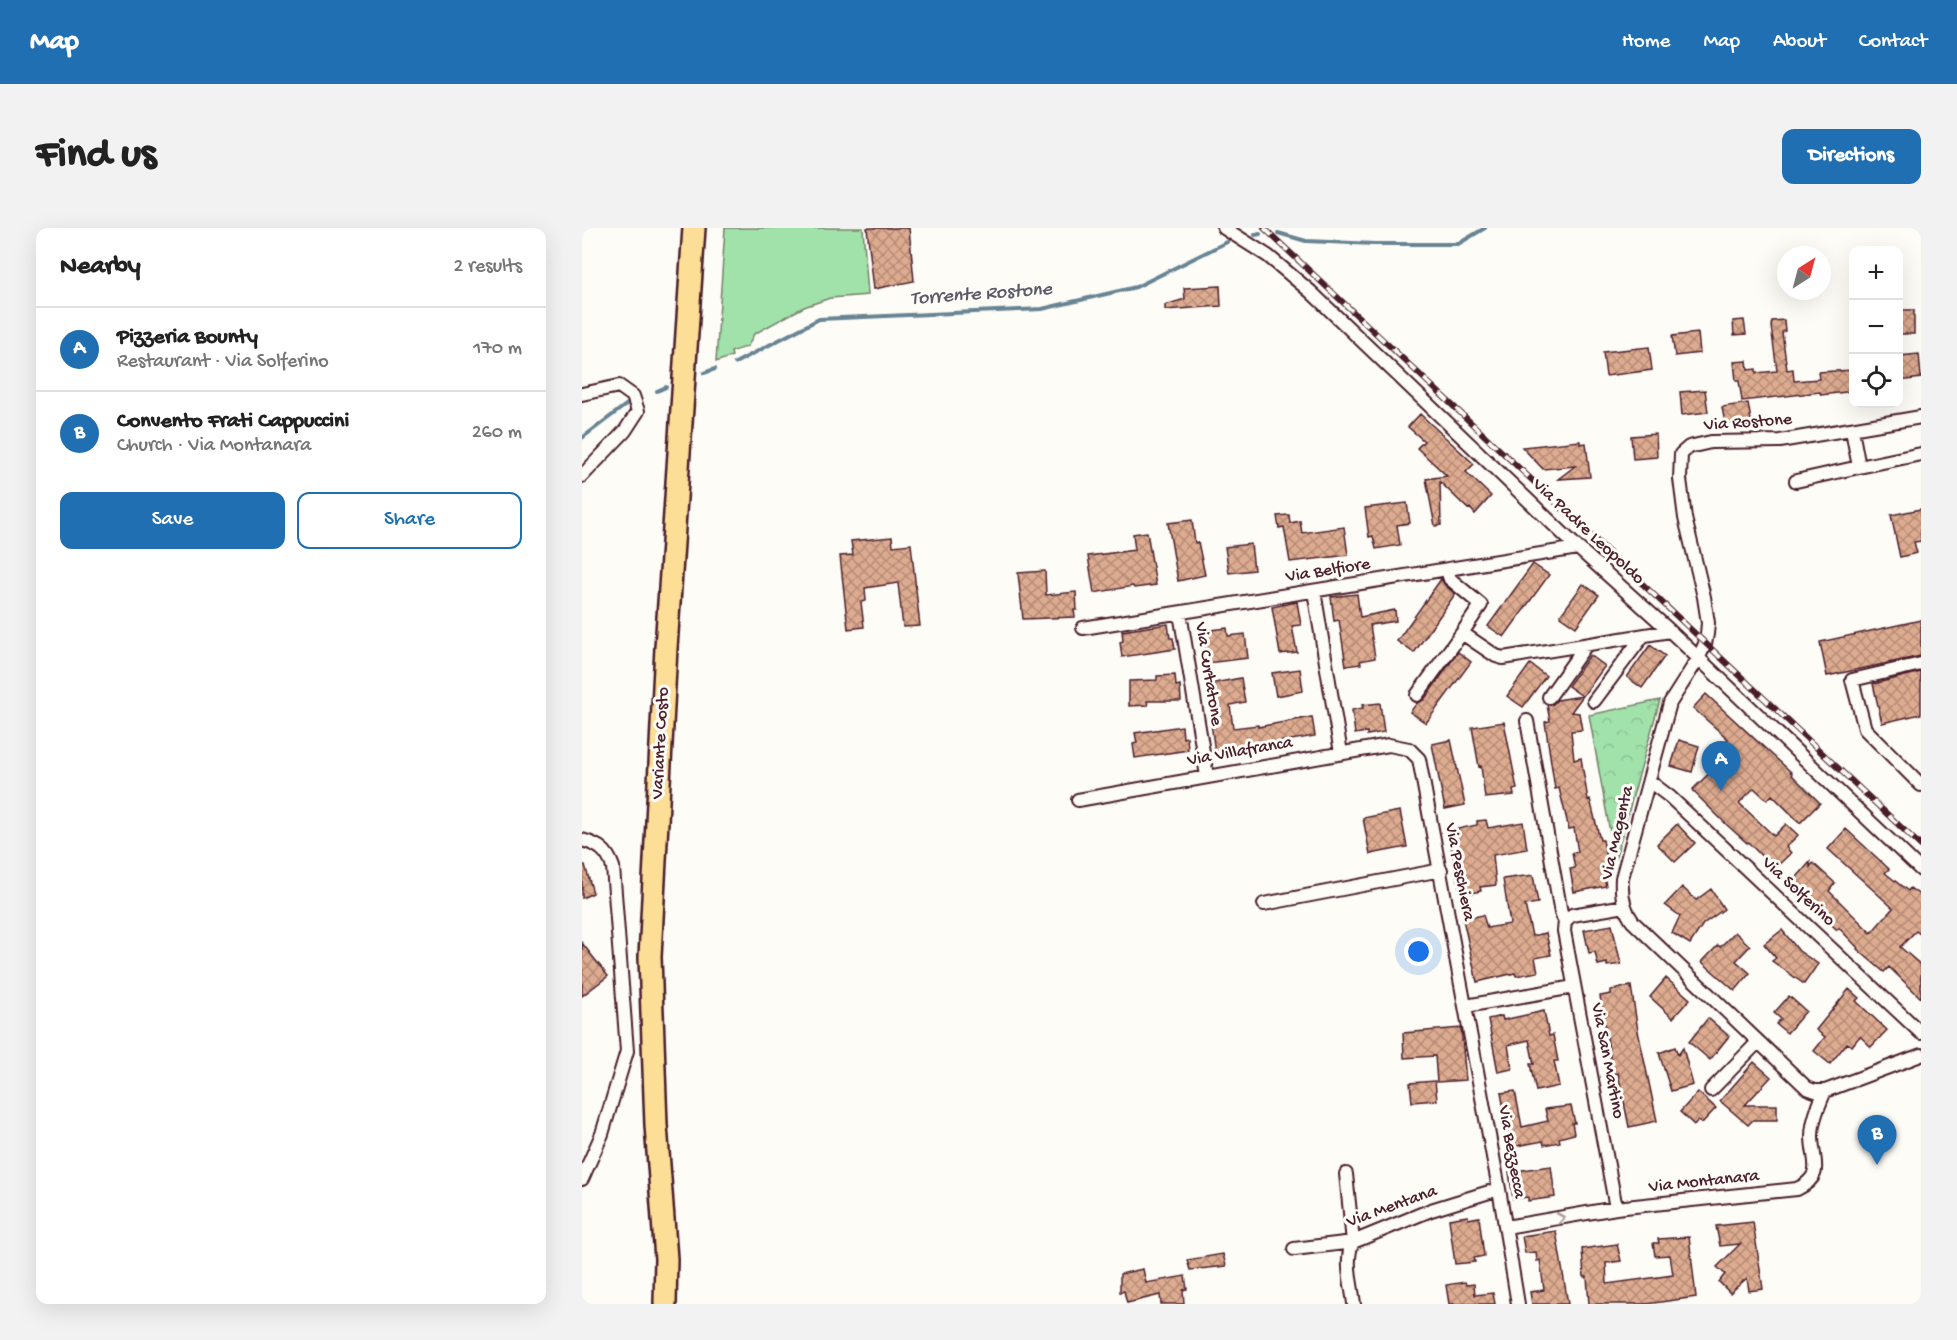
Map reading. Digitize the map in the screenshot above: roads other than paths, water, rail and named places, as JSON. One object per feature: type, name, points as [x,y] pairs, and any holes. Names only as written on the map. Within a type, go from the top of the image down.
[{"type":"highway","name":"Variante Costo","points":[[666,1259],[656,1125],[650,957],[666,648],[694,228]]},
{"type":"highway","points":[[664,1304],[666,1259]]},
{"type":"highway","points":[[666,1259],[678,1304]]},
{"type":"street","name":"Via Padre Leopoldo","points":[[1224,228],[1268,256],[1311,292],[1578,548],[1670,631],[1921,870]]},
{"type":"street","points":[[582,394],[619,386],[633,396],[638,411],[625,431],[582,476]]},
{"type":"street","name":"Via Rostone","points":[[1698,659],[1705,644],[1708,623],[1685,518],[1680,479],[1681,454],[1689,447],[1711,442],[1780,441],[1921,417]]},
{"type":"street","points":[[1852,430],[1859,467]]},
{"type":"street","points":[[1796,481],[1921,454]]},
{"type":"street","name":"Via Belfiore","points":[[1083,628],[1578,548]]},
{"type":"street","points":[[1417,695],[1481,605],[1450,579],[1447,570]]},
{"type":"street","points":[[1314,591],[1341,753]]},
{"type":"street","name":"Via Curtatone","points":[[1180,613],[1207,776]]},
{"type":"street","points":[[1462,633],[1496,656],[1503,658],[1670,631]]},
{"type":"street","points":[[1594,701],[1642,636]]},
{"type":"street","points":[[1549,697],[1586,645]]},
{"type":"street","name":"Via Magenta","points":[[1698,659],[1670,703],[1622,878],[1625,906],[1633,922],[1807,1088],[1825,1091]]},
{"type":"street","points":[[1921,664],[1852,680],[1865,729],[1921,784]]},
{"type":"street","name":"Via San Martino","points":[[1527,721],[1616,1208]]},
{"type":"street","name":"Via Villafranca","points":[[1078,800],[1389,745],[1409,749]]},
{"type":"street","name":"Via Peschiera","points":[[1409,749],[1419,759],[1466,1006]]},
{"type":"street","name":"Via Solferino","points":[[1648,781],[1670,797],[1921,1033]]},
{"type":"street","points":[[582,840],[598,845],[609,853],[613,867],[627,1051],[602,1134],[582,1179]]},
{"type":"street","points":[[1264,904],[1441,870]]},
{"type":"street","points":[[1565,921],[1572,915],[1625,906]]},
{"type":"street","points":[[1466,1006],[1574,987]]},
{"type":"street","name":"Via Bezzecca","points":[[1466,1006],[1518,1304]]},
{"type":"street","points":[[1711,1090],[1758,1042]]},
{"type":"street","points":[[1825,1091],[1921,1055]]},
{"type":"street","name":"Via Montanara","points":[[1506,1227],[1616,1208],[1797,1189],[1807,1184],[1816,1170],[1813,1128],[1825,1091]]},
{"type":"street","points":[[1346,1174],[1353,1242],[1349,1258],[1354,1304]]},
{"type":"street","name":"Via Mentana","points":[[1294,1249],[1353,1242],[1431,1210],[1499,1189]]},
{"type":"waterway","name":"Torrente Rostone","points":[[1278,233],[1306,241],[1458,244],[1485,228]]},
{"type":"waterway","name":"Torrente Rostone","points":[[1255,235],[1260,234]]},
{"type":"waterway","name":"Torrente Rostone","points":[[735,363],[819,319],[1042,309],[1136,287],[1227,242]]},
{"type":"waterway","name":"Torrente Rostone","points":[[704,373],[715,369]]},
{"type":"waterway","name":"Torrente Rostone","points":[[657,391],[666,387]]},
{"type":"waterway","name":"Torrente Rostone","points":[[582,438],[627,404]]},
{"type":"railway","points":[[1264,228],[1921,846]]},
{"type":"place","name":"Pizzeria Bounty","points":[[1721,791]]},
{"type":"place","name":"Convento Frati Cappuccini","points":[[1877,1165]]}]
